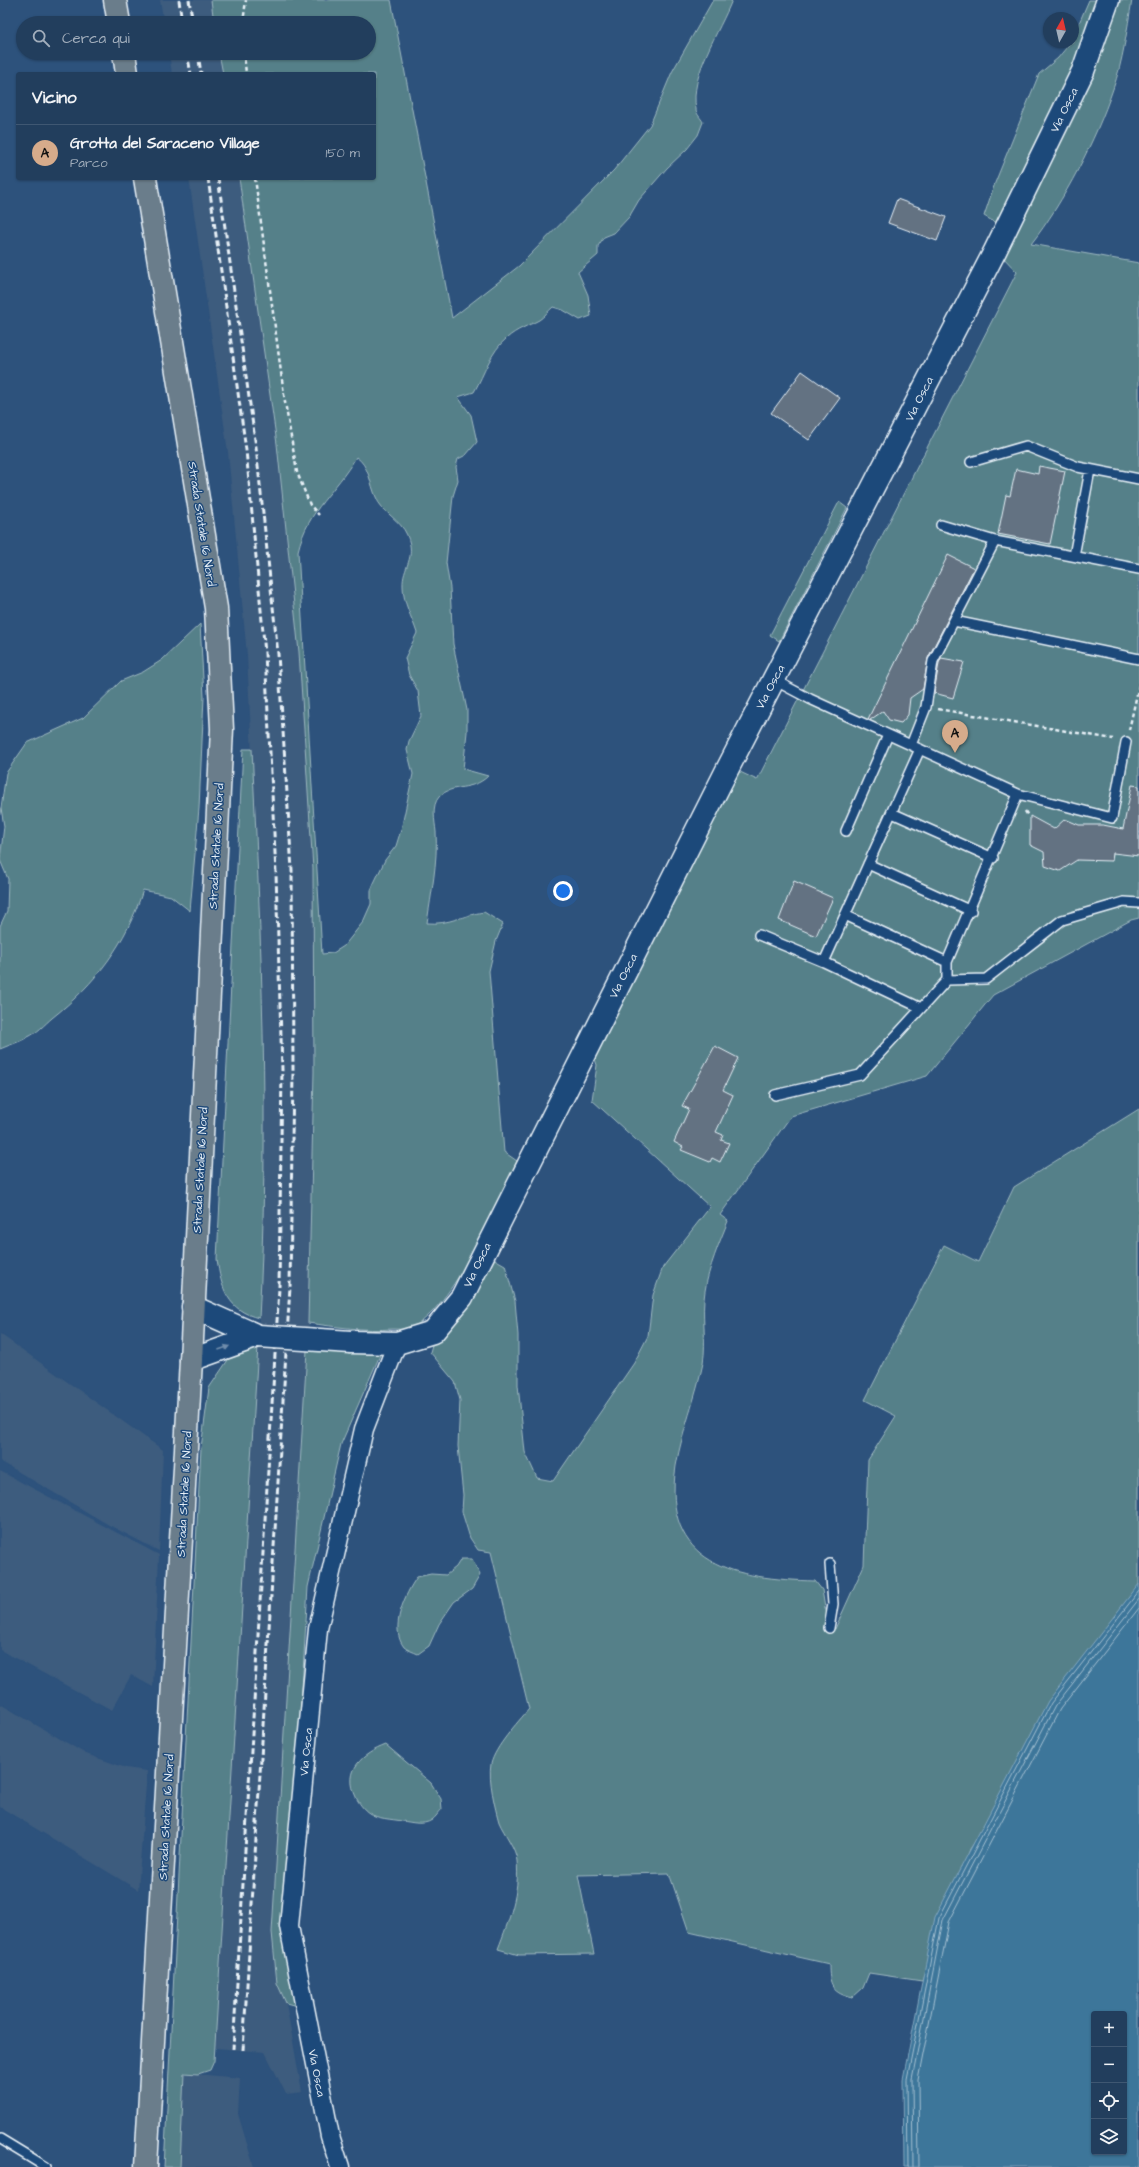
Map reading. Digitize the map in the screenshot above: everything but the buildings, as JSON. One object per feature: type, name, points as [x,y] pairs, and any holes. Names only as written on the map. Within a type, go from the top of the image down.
[{"type":"main road","points":[[115,0],[118,16]]},
{"type":"main road","points":[[125,60],[127,72]]},
{"type":"main road","name":"Strada Statale 16 Nord","points":[[145,180],[216,608],[222,729],[158,1985],[146,2167]]},
{"type":"street","name":"Via Osca","points":[[258,1336],[351,1342],[397,1343],[433,1332],[462,1297],[679,865],[1002,237],[1083,71],[1108,0]]},
{"type":"street","points":[[193,1307],[258,1336]]},
{"type":"street","points":[[191,1360],[258,1336]]},
{"type":"street","name":"Via Osca","points":[[340,2167],[330,2136],[289,1926],[318,1629],[364,1429],[397,1343]]},
{"type":"lane","points":[[971,462],[1026,446],[1078,467],[1139,479]]},
{"type":"lane","points":[[1074,556],[1090,470]]},
{"type":"lane","points":[[941,525],[995,541],[1139,569]]},
{"type":"lane","points":[[911,745],[926,707],[933,661],[995,541]]},
{"type":"lane","points":[[954,621],[1139,659]]},
{"type":"lane","points":[[774,680],[810,699],[1018,794],[1112,818],[1126,742]]},
{"type":"lane","points":[[846,831],[888,734]]},
{"type":"lane","points":[[824,962],[920,749]]},
{"type":"lane","points":[[775,1096],[860,1076],[947,980],[948,962],[993,858],[1018,794]]},
{"type":"lane","points":[[892,813],[993,858]]},
{"type":"lane","points":[[868,864],[970,911]]},
{"type":"lane","points":[[947,980],[986,979],[1062,920],[1124,902],[1139,903]]},
{"type":"lane","points":[[845,915],[948,962]]},
{"type":"lane","points":[[759,935],[824,962],[921,1008]]},
{"type":"lane","points":[[829,1628],[833,1604],[830,1564]]},
{"type":"lane","points":[[0,2139],[46,2167]]},
{"type":"path","points":[[244,16],[246,0]]},
{"type":"path","points":[[245,60],[246,72]]},
{"type":"path","points":[[255,180],[285,402],[297,472],[310,505],[319,515]]},
{"type":"path","points":[[926,707],[1126,742],[1139,685]]},
{"type":"shaded area","points":[[160,0],[211,0],[213,16],[163,16]]},
{"type":"shaded area","points":[[170,60],[220,60],[223,72],[172,72]]},
{"type":"shaded area","points":[[189,180],[239,180],[277,444],[299,652],[313,869],[314,1072],[311,1288],[272,1932],[277,1982],[286,2003],[302,2092],[286,2094],[265,2052],[215,2048],[261,1287],[264,1070],[258,874],[247,655],[228,452]]},
{"type":"shaded area","points":[[0,1334],[163,1450],[159,1551],[109,1525],[0,1461]]},
{"type":"shaded area","points":[[0,1471],[159,1555],[153,1687],[131,1675],[112,1710],[0,1650]]},
{"type":"shaded area","points":[[0,1704],[86,1754],[126,1768],[147,1771],[138,1890],[0,1807]]},
{"type":"shaded area","points":[[169,2065],[184,2073],[240,2078],[238,2114],[254,2167],[164,2167]]},
{"type":"green space","points":[[211,0],[391,0],[452,318],[519,266],[614,170],[650,125],[672,72],[713,0],[732,0],[701,68],[697,82],[695,96],[696,111],[703,122],[698,135],[687,149],[667,168],[639,200],[629,217],[614,233],[604,237],[598,246],[598,255],[578,272],[588,295],[591,316],[580,320],[563,310],[553,307],[539,320],[507,338],[492,356],[474,392],[458,397],[471,415],[477,442],[466,455],[458,459],[456,467],[458,480],[453,496],[446,563],[450,588],[453,644],[467,710],[467,732],[463,769],[488,776],[475,784],[456,788],[444,793],[439,797],[435,805],[436,855],[427,923],[442,923],[484,912],[503,924],[496,941],[489,971],[504,1152],[517,1161],[486,1227],[458,1278],[427,1317],[411,1328],[407,1329],[361,1329],[308,1323],[314,1072],[313,869],[299,652],[277,444],[239,180],[376,180],[376,72],[223,72],[220,60],[376,60],[376,16],[213,16]],"holes":[[[356,457],[364,465],[379,502],[404,530],[410,543],[410,557],[403,579],[403,592],[417,633],[405,658],[409,675],[418,691],[421,716],[409,741],[407,750],[413,774],[396,846],[385,860],[374,883],[371,890],[371,904],[363,922],[344,946],[333,953],[322,954],[298,551],[308,524],[315,512],[340,481]]]},
{"type":"green space","points":[[1089,0],[1097,0],[1064,95],[996,223],[984,216],[995,183],[1039,74],[1058,58],[1066,48],[1079,48],[1079,23]]},
{"type":"green space","points":[[1119,0],[1132,0],[1122,56],[1113,89],[1098,128],[1078,170],[1055,209],[1031,244],[1139,263],[1139,918],[1131,920],[993,995],[927,1076],[791,1116],[720,1215],[728,1221],[715,1255],[707,1282],[704,1300],[703,1363],[676,1466],[674,1500],[680,1526],[693,1546],[710,1560],[732,1570],[758,1576],[786,1580],[815,1581],[822,1590],[825,1608],[835,1629],[864,1565],[868,1460],[896,1416],[865,1400],[944,1245],[978,1262],[1014,1187],[1139,1109],[1139,1597],[970,1849],[922,1981],[869,1973],[863,1988],[853,1997],[840,1993],[833,1986],[830,1977],[829,1964],[689,1932],[669,1873],[578,1875],[594,1954],[519,1955],[498,1949],[513,1906],[517,1884],[517,1861],[512,1846],[499,1822],[492,1793],[490,1770],[493,1757],[497,1750],[529,1709],[491,1552],[478,1550],[470,1538],[462,1512],[463,1495],[458,1446],[460,1400],[455,1382],[430,1352],[432,1345],[445,1330],[491,1257],[505,1265],[515,1301],[518,1335],[518,1385],[525,1452],[537,1478],[553,1481],[634,1363],[648,1336],[653,1295],[663,1267],[710,1207],[592,1100],[597,1065],[594,1056],[738,771],[757,780],[1017,272],[1001,255],[1081,98],[1108,33]]},
{"type":"green space","points":[[839,502],[847,508],[779,641],[770,635]]},
{"type":"green space","points":[[200,624],[204,697],[199,808],[190,911],[171,896],[143,890],[128,928],[108,961],[96,976],[68,1005],[38,1031],[22,1040],[0,1049],[0,926],[7,911],[8,879],[0,860],[4,826],[1,808],[6,773],[27,743],[83,718],[121,681],[143,672],[162,660]]},
{"type":"green space","points":[[243,749],[252,749],[263,1033],[264,1176],[259,1318],[248,1315],[240,1310],[228,1297],[221,1279],[217,1259]]},
{"type":"green space","points":[[258,1346],[214,2061],[210,2070],[198,2074],[184,2073],[180,2167],[164,2167],[201,1448],[209,1388],[230,1357]]},
{"type":"green space","points":[[307,1350],[380,1355],[341,1444],[308,1587],[298,1756],[297,2006],[286,2003],[277,1983],[272,1932]]},
{"type":"green space","points":[[461,1559],[472,1559],[480,1575],[472,1589],[454,1602],[439,1624],[429,1646],[418,1654],[407,1649],[404,1647],[400,1639],[398,1621],[400,1611],[412,1584],[417,1577],[431,1574],[446,1575],[456,1567]]},
{"type":"green space","points":[[386,1745],[431,1783],[441,1799],[442,1809],[432,1820],[425,1823],[417,1823],[380,1818],[367,1812],[358,1801],[353,1787],[353,1771],[357,1764],[369,1753]]},
{"type":"water","points":[[1139,1584],[1139,2167],[904,2167],[903,2079],[935,1917],[1048,1701]]},
{"type":"railway","points":[[179,0],[181,16]]},
{"type":"railway","points":[[189,0],[192,16]]},
{"type":"railway","points":[[188,60],[191,72]]},
{"type":"railway","points":[[199,60],[201,72]]},
{"type":"railway","points":[[208,180],[246,450],[265,653],[276,873],[282,1070],[279,1288],[233,2049]]},
{"type":"railway","points":[[218,180],[256,447],[278,654],[292,870],[293,1072],[290,1287],[243,2050]]},
{"type":"place","name":"Grotta del Saraceno Village","points":[[955,753]]}]
